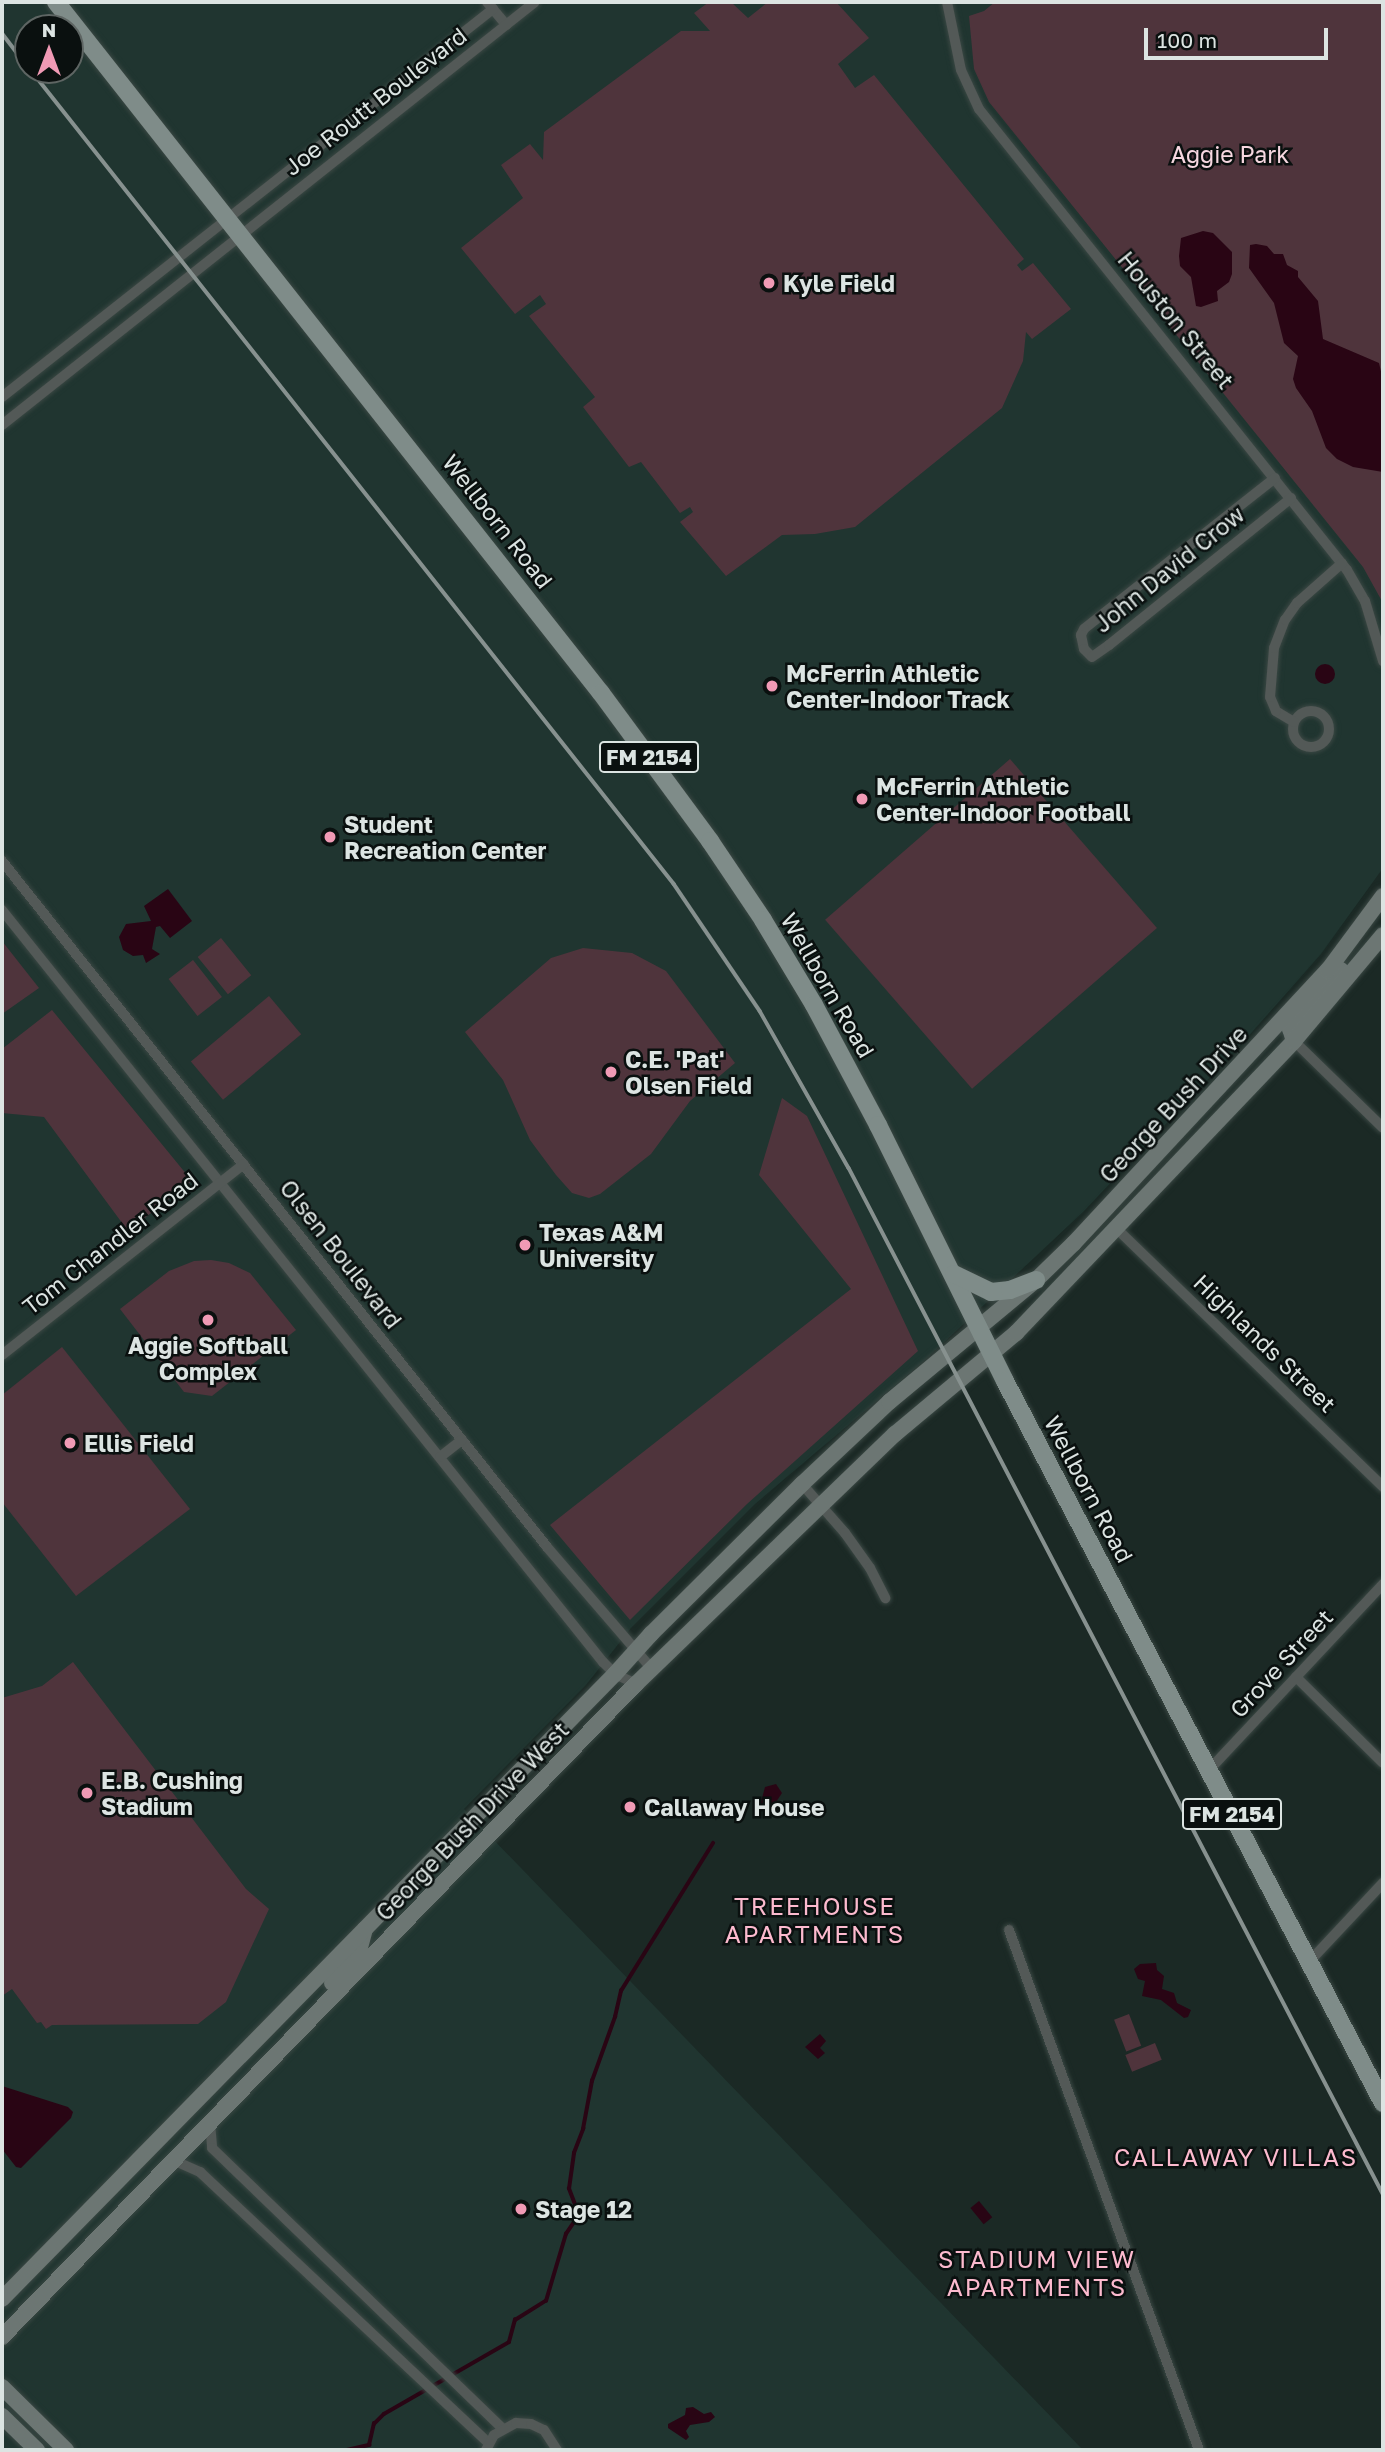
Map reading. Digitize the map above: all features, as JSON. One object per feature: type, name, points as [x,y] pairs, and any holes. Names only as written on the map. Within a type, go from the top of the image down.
[{"type":"main road","name":"Wellborn Road","points":[[56,2],[242,234],[593,682],[710,841],[814,1005],[1383,2103]]},
{"type":"main road","name":"George Bush Drive","points":[[979,1327],[1036,1280],[1175,1135],[1356,935],[1383,896]]},
{"type":"main road","points":[[1294,1041],[1290,1034],[1293,1026],[1358,950],[1356,935]]},
{"type":"main road","name":"George Bush Drive","points":[[992,1353],[1016,1333],[1117,1229],[1294,1041],[1383,935]]},
{"type":"main road","points":[[954,1274],[991,1292],[1010,1290],[1036,1280]]},
{"type":"main road","name":"George Bush Drive West","points":[[2,2299],[635,1651],[802,1484],[889,1402],[979,1327]]},
{"type":"main road","name":"George Bush Drive West","points":[[2,2337],[636,1684],[895,1434],[992,1353]]},
{"type":"main road","points":[[318,2012],[313,2002],[358,1955],[365,1927]]},
{"type":"main road","points":[[2,2387],[66,2450]]},
{"type":"main road","points":[[2,2416],[37,2450]]},
{"type":"street","name":"Joe Routt Boulevard","points":[[2,425],[535,2]]},
{"type":"street","name":"Houston Street","points":[[947,2],[964,79],[986,119],[1342,563],[1365,601],[1383,661]]},
{"type":"street","name":"Joe Routt Boulevard","points":[[2,397],[376,102],[490,6]]},
{"type":"street","points":[[490,6],[506,25]]},
{"type":"street","points":[[376,102],[389,117]]},
{"type":"street","points":[[319,147],[330,163]]},
{"type":"street","name":"John David Crow","points":[[1275,478],[1084,629],[1081,635],[1084,649],[1092,657],[1110,645],[1291,498]]},
{"type":"street","points":[[1294,722],[1276,710],[1270,698],[1274,648],[1285,620],[1297,603],[1342,563]]},
{"type":"street","name":"Olsen Boulevard","points":[[2,861],[462,1440],[652,1669]]},
{"type":"street","points":[[2,910],[615,1674],[636,1684]]},
{"type":"street","points":[[1294,1041],[1383,1128]]},
{"type":"street","name":"Tom Chandler Road","points":[[2,1355],[244,1164]]},
{"type":"street","name":"Highlands Street","points":[[1117,1229],[1383,1487]]},
{"type":"street","points":[[440,1457],[462,1440]]},
{"type":"street","points":[[802,1484],[870,1568],[885,1598]]},
{"type":"street","name":"Grove Street","points":[[1209,1770],[1383,1584]]},
{"type":"street","points":[[1296,1677],[1383,1763]]},
{"type":"street","points":[[1309,1962],[1383,1883]]},
{"type":"street","points":[[1009,1930],[1199,2450]]},
{"type":"street","points":[[210,2123],[212,2148],[502,2428]]},
{"type":"street","points":[[173,2160],[200,2172],[425,2382],[488,2446],[502,2428],[516,2423],[531,2424],[544,2430],[557,2450]]},
{"type":"street","points":[[276,2244],[293,2226]]},
{"type":"shaded area","name":"Texas A&M University","points":[[2,2],[1383,2],[1383,868],[1321,954],[1246,1039],[1083,1212],[924,1361],[755,1504],[631,1628],[586,1685],[464,1809],[1083,2450],[2,2450]]},
{"type":"shaded area","points":[[1203,231],[1213,233],[1232,252],[1232,274],[1229,282],[1217,291],[1218,301],[1201,307],[1196,306],[1191,277],[1180,266],[1179,256],[1181,238]]},
{"type":"shaded area","points":[[1250,245],[1267,246],[1274,254],[1283,254],[1287,265],[1298,271],[1298,277],[1318,301],[1323,339],[1379,363],[1383,380],[1383,472],[1353,467],[1337,459],[1326,448],[1312,411],[1293,379],[1298,356],[1284,343],[1274,303],[1249,268]]},
{"type":"shaded area","points":[[1325,664],[1332,667],[1335,674],[1332,681],[1325,684],[1318,681],[1315,674],[1318,667]]},
{"type":"shaded area","points":[[168,889],[192,921],[170,938],[160,926],[156,927],[152,949],[160,954],[146,963],[143,955],[133,956],[123,950],[119,937],[126,924],[151,921],[144,906]]},
{"type":"shaded area","points":[[776,1784],[782,1793],[770,1811],[760,1806],[765,1787]]},
{"type":"shaded area","points":[[1156,1963],[1157,1970],[1164,1976],[1162,1989],[1174,1993],[1177,2003],[1191,2010],[1188,2017],[1184,2018],[1161,2000],[1142,1996],[1145,1981],[1138,1979],[1134,1969],[1140,1964]]},
{"type":"shaded area","points":[[820,2034],[826,2041],[820,2048],[825,2053],[818,2059],[805,2047]]},
{"type":"shaded area","points":[[2,2086],[68,2107],[73,2112],[71,2118],[21,2168],[16,2167],[2,2149]]},
{"type":"shaded area","points":[[979,2201],[992,2217],[984,2224],[970,2208]]},
{"type":"shaded area","points":[[693,2407],[704,2414],[711,2412],[715,2417],[709,2422],[690,2425],[686,2431],[689,2437],[686,2440],[668,2428],[668,2424],[685,2415],[686,2408]]},
{"type":"green space","name":"Kyle Field","points":[[709,2],[731,2],[748,18],[768,2],[836,2],[869,38],[838,64],[855,88],[874,75],[1024,259],[1017,265],[1022,271],[1033,263],[1071,309],[1032,339],[1026,332],[1023,361],[1002,408],[855,527],[815,534],[782,535],[726,576],[680,522],[693,512],[690,507],[680,513],[641,462],[629,467],[583,407],[595,397],[529,316],[546,304],[540,295],[515,314],[461,248],[523,198],[501,165],[530,144],[543,160],[544,132],[681,31],[710,31],[694,13]]},
{"type":"green space","name":"Aggie Park","points":[[995,2],[1383,2],[1383,603],[1363,567],[989,102],[974,69],[969,16],[984,11]]},
{"type":"green space","points":[[1010,759],[1157,928],[972,1089],[825,920]]},
{"type":"green space","points":[[221,938],[251,975],[228,994],[198,957]]},
{"type":"green space","points":[[2,941],[39,988],[2,1014]]},
{"type":"green space","name":"C.E. 'Pat' Olsen Field","points":[[583,948],[632,953],[666,971],[735,1063],[690,1101],[651,1154],[600,1194],[589,1198],[572,1193],[556,1175],[530,1140],[503,1080],[465,1032],[551,958]]},
{"type":"green space","points":[[193,960],[222,997],[198,1016],[169,979]]},
{"type":"green space","points":[[269,996],[301,1034],[223,1100],[191,1062]]},
{"type":"green space","points":[[52,1010],[192,1181],[128,1231],[44,1117],[2,1113],[2,1049]]},
{"type":"green space","points":[[782,1098],[807,1116],[918,1351],[747,1504],[630,1620],[550,1525],[851,1289],[759,1175]]},
{"type":"green space","name":"Aggie Softball Complex","points":[[194,1261],[229,1263],[250,1273],[296,1330],[212,1396],[184,1392],[120,1309],[169,1271]]},
{"type":"green space","name":"Ellis Field","points":[[62,1347],[190,1509],[76,1596],[2,1502],[2,1395]]},
{"type":"green space","name":"E.B. Cushing Stadium","points":[[73,1662],[246,1889],[269,1909],[226,2002],[198,2024],[52,2025],[46,2029],[41,2022],[37,2023],[12,1989],[2,1996],[2,1698],[42,1686]]},
{"type":"green space","points":[[1129,2014],[1141,2046],[1126,2051],[1114,2020]]},
{"type":"green space","points":[[1155,2043],[1162,2060],[1132,2072],[1125,2055]]},
{"type":"waterway","points":[[347,2450],[369,2445],[374,2424],[384,2414],[509,2342],[515,2320],[546,2301],[566,2234],[579,2215],[569,2189],[574,2153],[583,2129],[592,2081],[615,2017],[621,1991],[713,1843]]},
{"type":"railway","points":[[2,33],[14,49]]},
{"type":"railway","points":[[42,84],[674,884],[760,1011],[849,1168],[1383,2194]]},
{"type":"place","name":"Kyle Field","points":[[769,283]]},
{"type":"place","name":"McFerrin Athletic Center-Indoor Track","points":[[772,686]]},
{"type":"place","name":"McFerrin Athletic Center-Indoor Football","points":[[862,799]]},
{"type":"place","name":"Student Recreation Center","points":[[330,837]]},
{"type":"place","name":"C.E. 'Pat' Olsen Field","points":[[611,1072]]},
{"type":"place","name":"Texas A&M University","points":[[525,1245]]},
{"type":"place","name":"Aggie Softball Complex","points":[[208,1320]]},
{"type":"place","name":"Ellis Field","points":[[70,1443]]},
{"type":"place","name":"E.B. Cushing Stadium","points":[[87,1793]]},
{"type":"place","name":"Callaway House","points":[[630,1807]]},
{"type":"place","name":"Stage 12","points":[[521,2209]]},
{"type":"district","name":"TREEHOUSE APARTMENTS","points":[[815,1920]]},
{"type":"district","name":"CALLAWAY VILLAS","points":[[1236,2157]]},
{"type":"district","name":"STADIUM VIEW APARTMENTS","points":[[1037,2273]]}]
